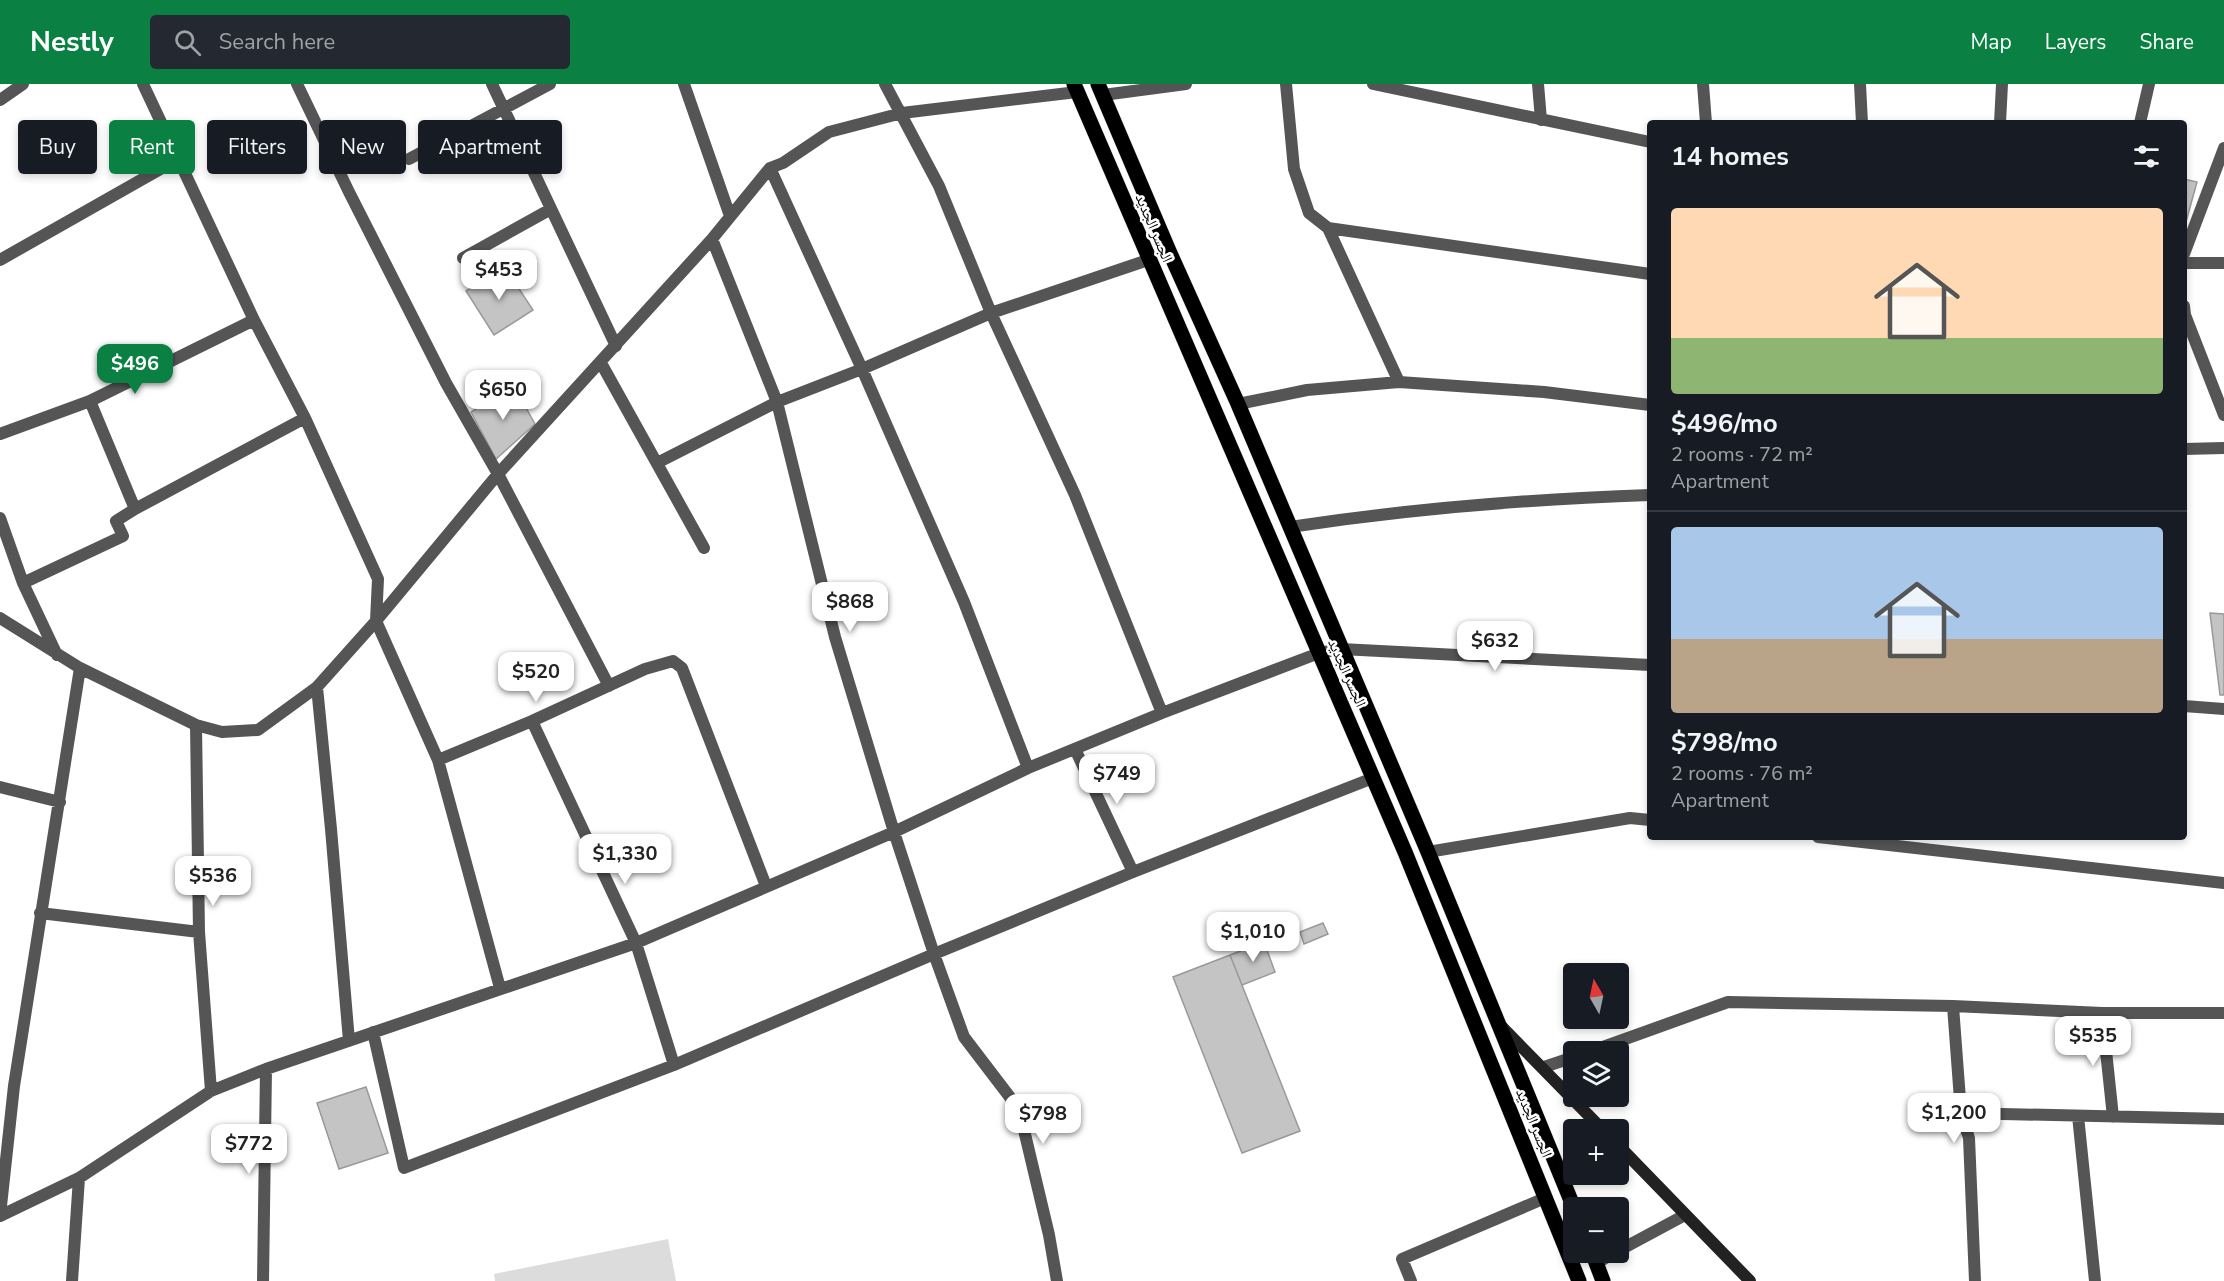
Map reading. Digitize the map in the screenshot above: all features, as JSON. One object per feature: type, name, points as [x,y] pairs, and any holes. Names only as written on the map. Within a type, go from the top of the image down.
[{"type":"main road","name":"الجسر الجديد","points":[[1075,88],[1405,852],[1579,1281]]},
{"type":"main road","name":"الجسر الجديد","points":[[1101,90],[1169,251],[1238,404],[1428,852],[1570,1197]]},
{"type":"main road","points":[[1499,1024],[1544,1067],[1593,1119]]},
{"type":"main road","points":[[1629,1157],[1750,1281]]},
{"type":"main road","points":[[1596,1263],[1603,1281]]},
{"type":"street","points":[[0,100],[23,84]]},
{"type":"street","points":[[143,84],[160,120]]},
{"type":"street","points":[[297,84],[446,383],[498,474],[609,686]]},
{"type":"street","points":[[492,84],[616,346]]},
{"type":"street","points":[[409,159],[550,84]]},
{"type":"street","points":[[684,84],[730,216]]},
{"type":"street","points":[[885,84],[939,186],[991,312],[1075,495],[1162,713]]},
{"type":"street","points":[[1101,90],[1186,84]]},
{"type":"street","points":[[1286,84],[1294,169],[1309,213],[1328,228],[1399,382]]},
{"type":"street","points":[[1374,84],[1402,86],[1541,120],[1647,141]]},
{"type":"street","points":[[1538,84],[1541,120]]},
{"type":"street","points":[[1702,84],[1706,120]]},
{"type":"street","points":[[1860,84],[1862,120]]},
{"type":"street","points":[[2000,120],[2002,84]]},
{"type":"street","points":[[2141,120],[2149,84]]},
{"type":"street","points":[[0,618],[80,668],[196,725],[222,732],[258,730],[317,687],[376,621],[498,474],[712,239],[770,168],[783,163],[829,132],[902,113],[1075,88]]},
{"type":"street","points":[[2187,246],[2224,148]]},
{"type":"street","points":[[770,168],[862,369],[964,602],[1028,768]]},
{"type":"street","points":[[0,260],[152,174]]},
{"type":"street","points":[[185,174],[254,320],[305,418],[378,579],[376,621],[438,760],[500,988]]},
{"type":"street","points":[[463,258],[551,209]]},
{"type":"street","points":[[1328,228],[1647,274]]},
{"type":"street","points":[[712,239],[777,402],[835,637],[894,832],[934,954],[964,1037],[1019,1109],[1057,1281]]},
{"type":"street","points":[[657,463],[777,402],[862,369],[991,312],[1148,260]]},
{"type":"street","points":[[2187,263],[2224,263]]},
{"type":"street","points":[[0,434],[90,401],[254,320]]},
{"type":"street","points":[[2187,320],[2224,416]]},
{"type":"street","points":[[601,363],[704,548]]},
{"type":"street","points":[[1238,404],[1308,390],[1399,382],[1544,392],[1647,405]]},
{"type":"street","points":[[90,401],[135,509]]},
{"type":"street","points":[[23,583],[123,536],[116,521],[305,418]]},
{"type":"street","points":[[2187,449],[2224,448]]},
{"type":"street","points":[[1290,527],[1366,515],[1647,495]]},
{"type":"street","points":[[0,518],[23,583],[57,655]]},
{"type":"street","points":[[0,1216],[79,1178],[212,1091],[266,1069],[636,943],[894,832],[1028,768],[1162,713],[1319,653],[1341,649],[1647,665]]},
{"type":"street","points":[[438,760],[663,663],[673,661],[682,668],[766,886]]},
{"type":"street","points":[[0,1216],[14,1086],[80,668]]},
{"type":"street","points":[[317,687],[332,829],[349,1041]]},
{"type":"street","points":[[2187,706],[2224,709]]},
{"type":"street","points":[[532,721],[636,943],[674,1065]]},
{"type":"street","points":[[196,725],[199,932],[212,1091]]},
{"type":"street","points":[[1075,749],[1133,872]]},
{"type":"street","points":[[373,1032],[404,1168],[674,1065],[1133,872],[1373,778]]},
{"type":"street","points":[[0,787],[60,802]]},
{"type":"street","points":[[1428,852],[1630,818],[1647,820]]},
{"type":"street","points":[[1861,840],[2224,884]]},
{"type":"street","points":[[40,913],[199,932]]},
{"type":"street","points":[[1620,1041],[1728,1002],[1953,1006],[2102,1013],[2224,1013]]},
{"type":"street","points":[[1953,1006],[1961,1113],[1969,1138],[1975,1281]]},
{"type":"street","points":[[2102,1013],[2113,1117]]},
{"type":"street","points":[[1544,1067],[1563,1061]]},
{"type":"street","points":[[263,1281],[266,1069]]},
{"type":"street","points":[[1961,1113],[2224,1119]]},
{"type":"street","points":[[2078,1116],[2095,1281]]},
{"type":"street","points":[[72,1281],[79,1178]]},
{"type":"street","points":[[1411,1281],[1402,1259],[1545,1198]]},
{"type":"street","points":[[1629,1245],[1684,1215]]},
{"type":"shaded area","points":[[668,1239],[676,1281],[495,1281],[494,1274]]},
{"type":"building","points":[[2187,180],[2197,182],[2187,218]]},
{"type":"building","points":[[504,266],[533,310],[494,335],[466,291]]},
{"type":"building","points":[[514,386],[535,424],[496,459],[471,412]]},
{"type":"building","points":[[2210,613],[2224,614],[2224,695],[2220,695]]},
{"type":"building","points":[[1323,923],[1328,934],[1304,944],[1300,932]]},
{"type":"building","points":[[1264,942],[1275,972],[1242,985],[1230,955]]},
{"type":"building","points":[[1230,955],[1300,1131],[1242,1153],[1173,977]]},
{"type":"building","points":[[366,1087],[388,1153],[339,1169],[317,1103]]}]
